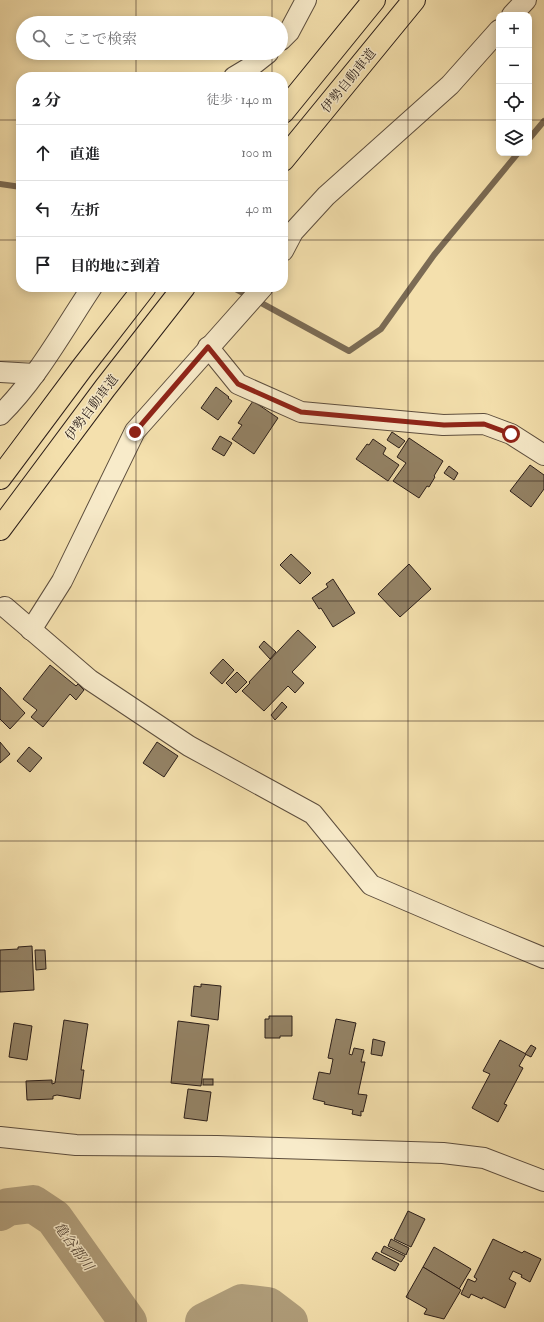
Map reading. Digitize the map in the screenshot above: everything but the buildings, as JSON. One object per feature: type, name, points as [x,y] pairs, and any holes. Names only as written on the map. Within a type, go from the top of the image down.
[{"type":"highway","points":[[288,106],[374,0]]},
{"type":"highway","name":"伊勢自動車道","points":[[288,154],[414,0]]},
{"type":"highway","points":[[0,478],[141,292]]},
{"type":"highway","name":"伊勢自動車道","points":[[0,529],[105,388],[180,292]]},
{"type":"street","points":[[288,34],[306,0]]},
{"type":"street","points":[[515,12],[526,0]]},
{"type":"street","points":[[288,229],[450,85],[496,33]]},
{"type":"street","points":[[242,72],[259,60]]},
{"type":"street","points":[[0,415],[11,405],[35,374],[89,292]]},
{"type":"street","points":[[31,630],[62,581],[135,432],[208,347],[258,292]]},
{"type":"street","points":[[208,347],[238,384],[301,412],[444,425],[484,424],[511,434],[544,455]]},
{"type":"street","points":[[0,372],[35,374]]},
{"type":"street","points":[[5,607],[90,680],[190,746],[313,814],[371,885],[544,958]]},
{"type":"street","points":[[0,1137],[76,1145],[217,1146],[443,1154],[484,1158],[544,1181]]},
{"type":"waterway","points":[[532,135],[544,121]]},
{"type":"waterway","points":[[241,292],[349,351],[381,329],[434,255],[516,156]]},
{"type":"waterway","points":[[0,184],[16,186]]},
{"type":"waterway","name":"亀谷郡川","points":[[0,1212],[8,1207],[33,1204],[54,1218],[128,1322]]},
{"type":"waterway","name":"亀谷郡川","points":[[204,1322],[242,1303],[268,1306],[289,1322]]},
{"type":"route","points":[[135,432],[208,347],[238,384],[301,412],[444,425],[484,424],[511,434]]}]
